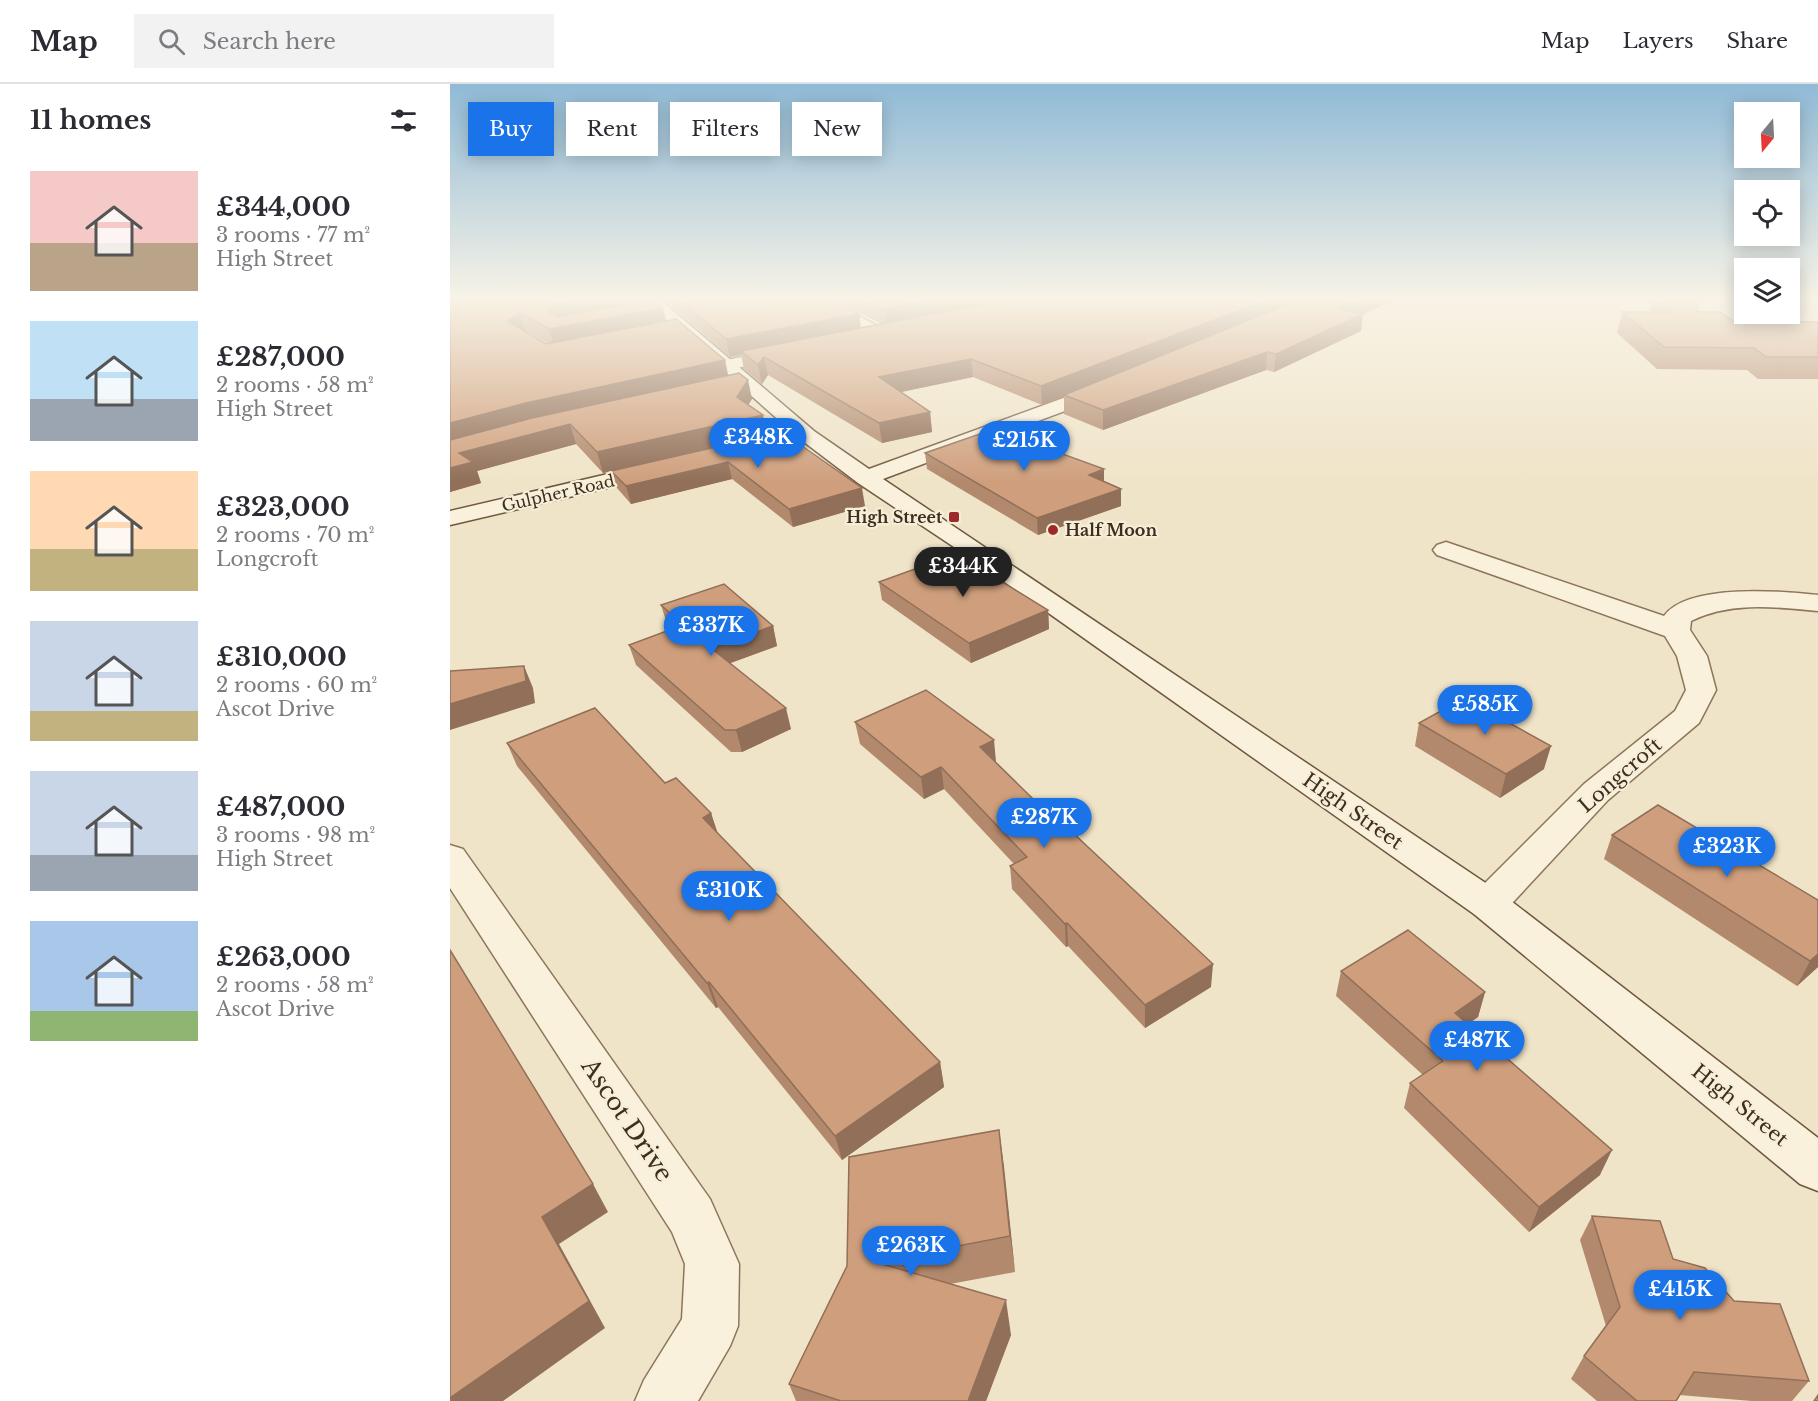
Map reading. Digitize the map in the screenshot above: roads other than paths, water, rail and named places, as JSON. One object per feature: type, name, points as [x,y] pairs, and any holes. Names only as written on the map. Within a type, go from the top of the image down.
[{"type":"street","name":"High Street","points":[[718,358],[807,435],[866,478],[981,554],[1488,904],[1818,1168]]},
{"type":"street","points":[[726,365],[758,358]]},
{"type":"street","points":[[866,478],[1023,422],[1127,380]]},
{"type":"street","points":[[724,388],[747,383]]},
{"type":"street","points":[[784,440],[807,435]]},
{"type":"street","name":"Gulpher Road","points":[[450,518],[680,464]]},
{"type":"street","points":[[1446,550],[1676,630],[1677,616],[1696,606],[1734,597],[1818,603]]},
{"type":"street","name":"Longcroft","points":[[1488,904],[1596,792],[1688,716],[1701,690],[1692,656],[1676,630]]},
{"type":"street","name":"Ascot Drive","points":[[450,858],[692,1217],[712,1264],[710,1326],[665,1401]]},
{"type":"place","name":"High Street","points":[[954,517]]},
{"type":"place","name":"Half Moon","points":[[1053,530]]}]
